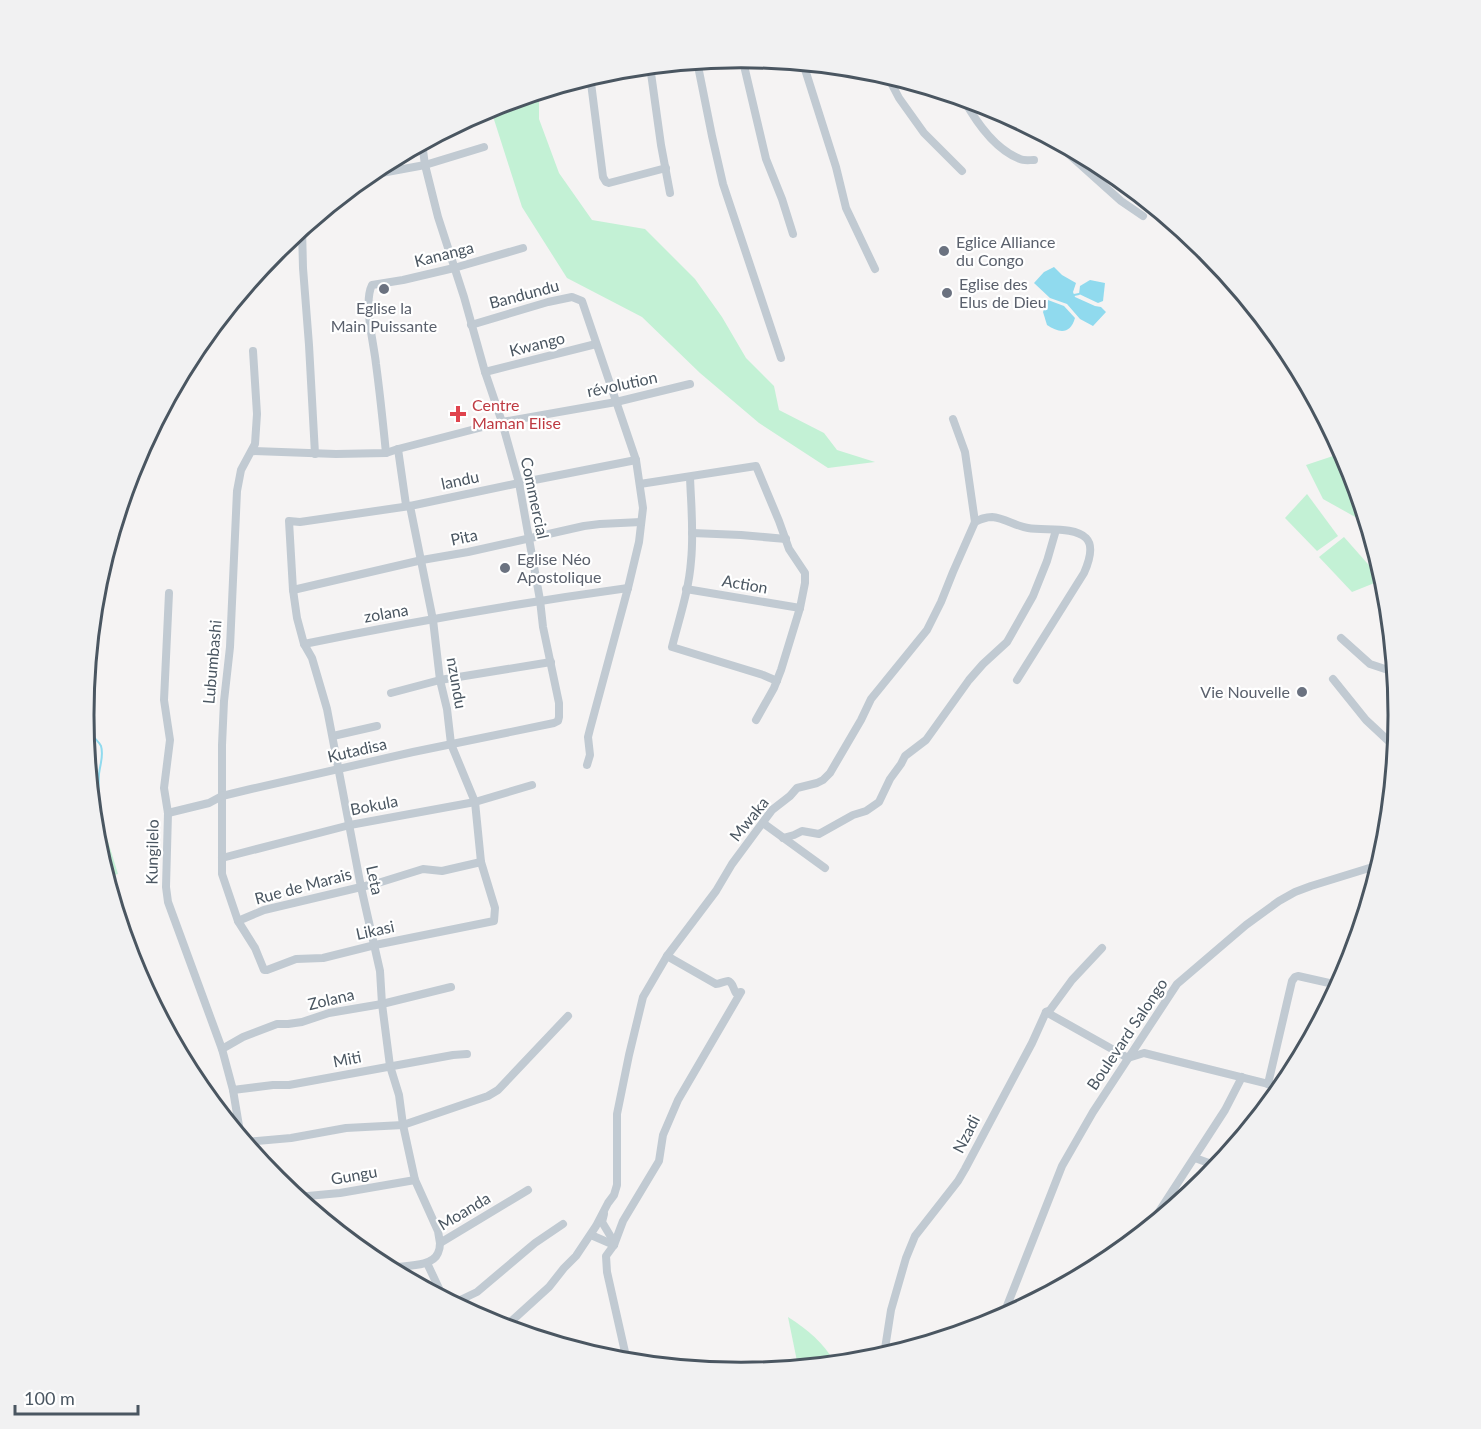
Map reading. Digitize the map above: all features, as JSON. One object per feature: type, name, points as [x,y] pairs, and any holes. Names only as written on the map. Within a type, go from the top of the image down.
[{"type":"street","points":[[745,68],[766,159],[793,234]]},
{"type":"street","points":[[699,69],[723,184],[781,358]]},
{"type":"street","points":[[806,71],[836,167],[846,208],[875,269]]},
{"type":"street","points":[[651,74],[670,193]]},
{"type":"street","points":[[591,86],[603,177],[606,182],[666,168]]},
{"type":"street","points":[[895,87],[899,98],[924,132],[962,171]]},
{"type":"street","points":[[969,110],[996,145],[1022,160],[1034,160]]},
{"type":"street","points":[[390,171],[425,165],[484,147]]},
{"type":"street","name":"Commercial","points":[[423,151],[438,217],[519,483],[543,627],[559,703],[560,717],[554,723]]},
{"type":"street","points":[[1080,164],[1121,201],[1143,216]]},
{"type":"street","points":[[302,239],[315,454]]},
{"type":"street","name":"Kananga","points":[[386,453],[368,306],[369,290],[372,285],[454,268],[523,248]]},
{"type":"street","name":"Bandundu","points":[[471,325],[572,297],[578,298],[583,304],[596,344]]},
{"type":"street","points":[[587,765],[590,755],[588,737],[628,588],[639,542],[643,508],[636,460],[596,344]]},
{"type":"street","name":"Kwango","points":[[485,372],[596,344]]},
{"type":"street","name":"Lubumbashi","points":[[253,351],[255,444],[241,470],[237,491],[230,647],[224,701],[222,874],[238,921],[255,948],[264,970]]},
{"type":"street","name":"révolution","points":[[386,453],[502,422],[616,402],[690,384]]},
{"type":"street","points":[[953,419],[965,452],[975,522],[983,518],[994,517],[1026,528],[1077,532],[1088,540],[1091,549],[1084,573],[1017,680]]},
{"type":"street","name":"nzundu","points":[[398,448],[406,505],[410,506],[433,620],[451,744],[475,802],[481,862],[495,908],[494,921]]},
{"type":"street","points":[[252,451],[315,454],[386,453]]},
{"type":"street","name":"landu","points":[[289,521],[300,522],[410,506],[636,460]]},
{"type":"street","points":[[640,484],[756,466],[789,549],[805,573],[800,609],[777,681],[756,720]]},
{"type":"street","points":[[690,477],[691,561],[672,647],[777,681]]},
{"type":"street","name":"Leta","points":[[289,521],[297,618],[304,644],[312,658],[318,677],[333,736],[361,887],[380,971],[390,1066],[399,1095],[403,1125],[416,1180],[438,1231],[440,1243]]},
{"type":"street","name":"Pita","points":[[293,590],[422,560],[600,524],[641,522]]},
{"type":"street","name":"Mwaka","points":[[608,1203],[614,1195],[616,1185],[617,1114],[643,997],[667,956],[716,891],[732,864],[772,810],[797,788],[817,783],[830,773],[871,699],[927,630],[975,522]]},
{"type":"street","points":[[783,838],[802,831],[819,834],[853,815],[866,812],[879,802],[905,756],[926,740],[982,664],[1006,642],[1033,596],[1056,530]]},
{"type":"street","points":[[692,533],[786,539]]},
{"type":"street","name":"zolana","points":[[304,644],[540,600],[628,588]]},
{"type":"street","name":"Action","points":[[686,589],[800,609]]},
{"type":"street","name":"Kungilelo","points":[[169,593],[164,700],[170,740],[164,788],[168,813],[166,887],[168,902],[222,1049],[238,1122]]},
{"type":"street","points":[[1341,638],[1370,664],[1386,669]]},
{"type":"street","points":[[391,693],[441,680],[551,662]]},
{"type":"street","points":[[1333,679],[1366,720],[1387,739]]},
{"type":"street","name":"Kutadisa","points":[[168,813],[209,803],[222,796],[554,723]]},
{"type":"street","points":[[333,736],[377,726]]},
{"type":"street","name":"Bokula","points":[[222,858],[350,825],[475,802],[532,784]]},
{"type":"street","points":[[763,824],[825,868]]},
{"type":"street","name":"Rue de Marais","points":[[238,921],[264,910],[361,887],[423,869],[441,871],[481,862]]},
{"type":"street","name":"Boulevard Salongo","points":[[1008,1303],[1062,1166],[1093,1112],[1177,984],[1246,925],[1295,892],[1368,868]]},
{"type":"street","name":"Likasi","points":[[264,970],[296,959],[322,958],[494,921]]},
{"type":"street","name":"Nzadi","points":[[886,1344],[891,1310],[915,1236],[958,1181],[1046,1012],[1102,948]]},
{"type":"street","points":[[625,1351],[607,1272],[606,1256],[614,1245],[623,1221],[659,1161],[663,1135],[678,1100],[741,992],[736,993],[730,982],[716,984],[667,956]]},
{"type":"street","points":[[1046,1012],[1128,1058],[1144,1053],[1268,1084],[1292,981],[1298,976],[1329,983]]},
{"type":"street","name":"Zolana","points":[[222,1049],[243,1037],[277,1024],[302,1022],[329,1013],[382,1004],[451,987]]},
{"type":"street","points":[[254,1141],[291,1138],[346,1128],[403,1125],[488,1096],[498,1090],[568,1016]]},
{"type":"street","name":"Miti","points":[[233,1090],[289,1085],[453,1054],[467,1054]]},
{"type":"street","points":[[1166,1202],[1226,1110],[1242,1077]]},
{"type":"street","points":[[1195,1158],[1207,1162]]},
{"type":"street","name":"Gungu","points":[[309,1196],[416,1180]]},
{"type":"street","name":"Moanda","points":[[428,1263],[438,1254],[440,1243],[528,1190]]},
{"type":"street","points":[[608,1203],[602,1222],[614,1245]]},
{"type":"street","points":[[513,1320],[549,1287],[576,1256],[591,1235],[608,1203]]},
{"type":"street","points":[[463,1299],[477,1292],[535,1243],[562,1224]]},
{"type":"street","points":[[591,1235],[614,1245]]},
{"type":"street","points":[[402,1266],[428,1263],[437,1286]]},
{"type":"green space","points":[[539,100],[539,119],[559,173],[592,220],[645,229],[695,279],[722,317],[746,358],[774,386],[779,410],[824,433],[837,450],[875,462],[828,468],[759,423],[700,373],[642,317],[567,278],[522,207],[493,117]]},
{"type":"green space","points":[[1333,456],[1356,518],[1323,499],[1306,465]]},
{"type":"green space","points":[[1307,494],[1338,536],[1317,551],[1285,518]]},
{"type":"green space","points":[[1344,537],[1370,566],[1374,583],[1352,592],[1319,557]]},
{"type":"green space","points":[[104,828],[118,874],[114,875]]},
{"type":"green space","points":[[788,1317],[814,1337],[829,1355],[797,1359]]},
{"type":"water","points":[[1054,267],[1076,283],[1073,292],[1075,297],[1101,307],[1106,312],[1093,326],[1080,319],[1067,304],[1050,298],[1034,283],[1044,272]]},
{"type":"water","points":[[1090,280],[1105,283],[1103,301],[1098,303],[1079,294],[1080,286]]},
{"type":"water","points":[[1048,300],[1064,306],[1075,318],[1067,330],[1056,330],[1047,325],[1043,312]]},
{"type":"waterway","points":[[1074,295],[1079,294]]},
{"type":"waterway","points":[[95,738],[102,750],[98,792]]},
{"type":"place","name":"Eglice Alliance du Congo","points":[[944,251]]},
{"type":"place","name":"Eglise la Main Puissante","points":[[384,289]]},
{"type":"place","name":"Eglise des Elus de Dieu","points":[[947,293]]},
{"type":"place","name":"Centre Maman Elise","points":[[458,414]]},
{"type":"place","name":"Eglise Néo Apostolique","points":[[505,568]]},
{"type":"place","name":"Vie Nouvelle","points":[[1302,692]]}]
